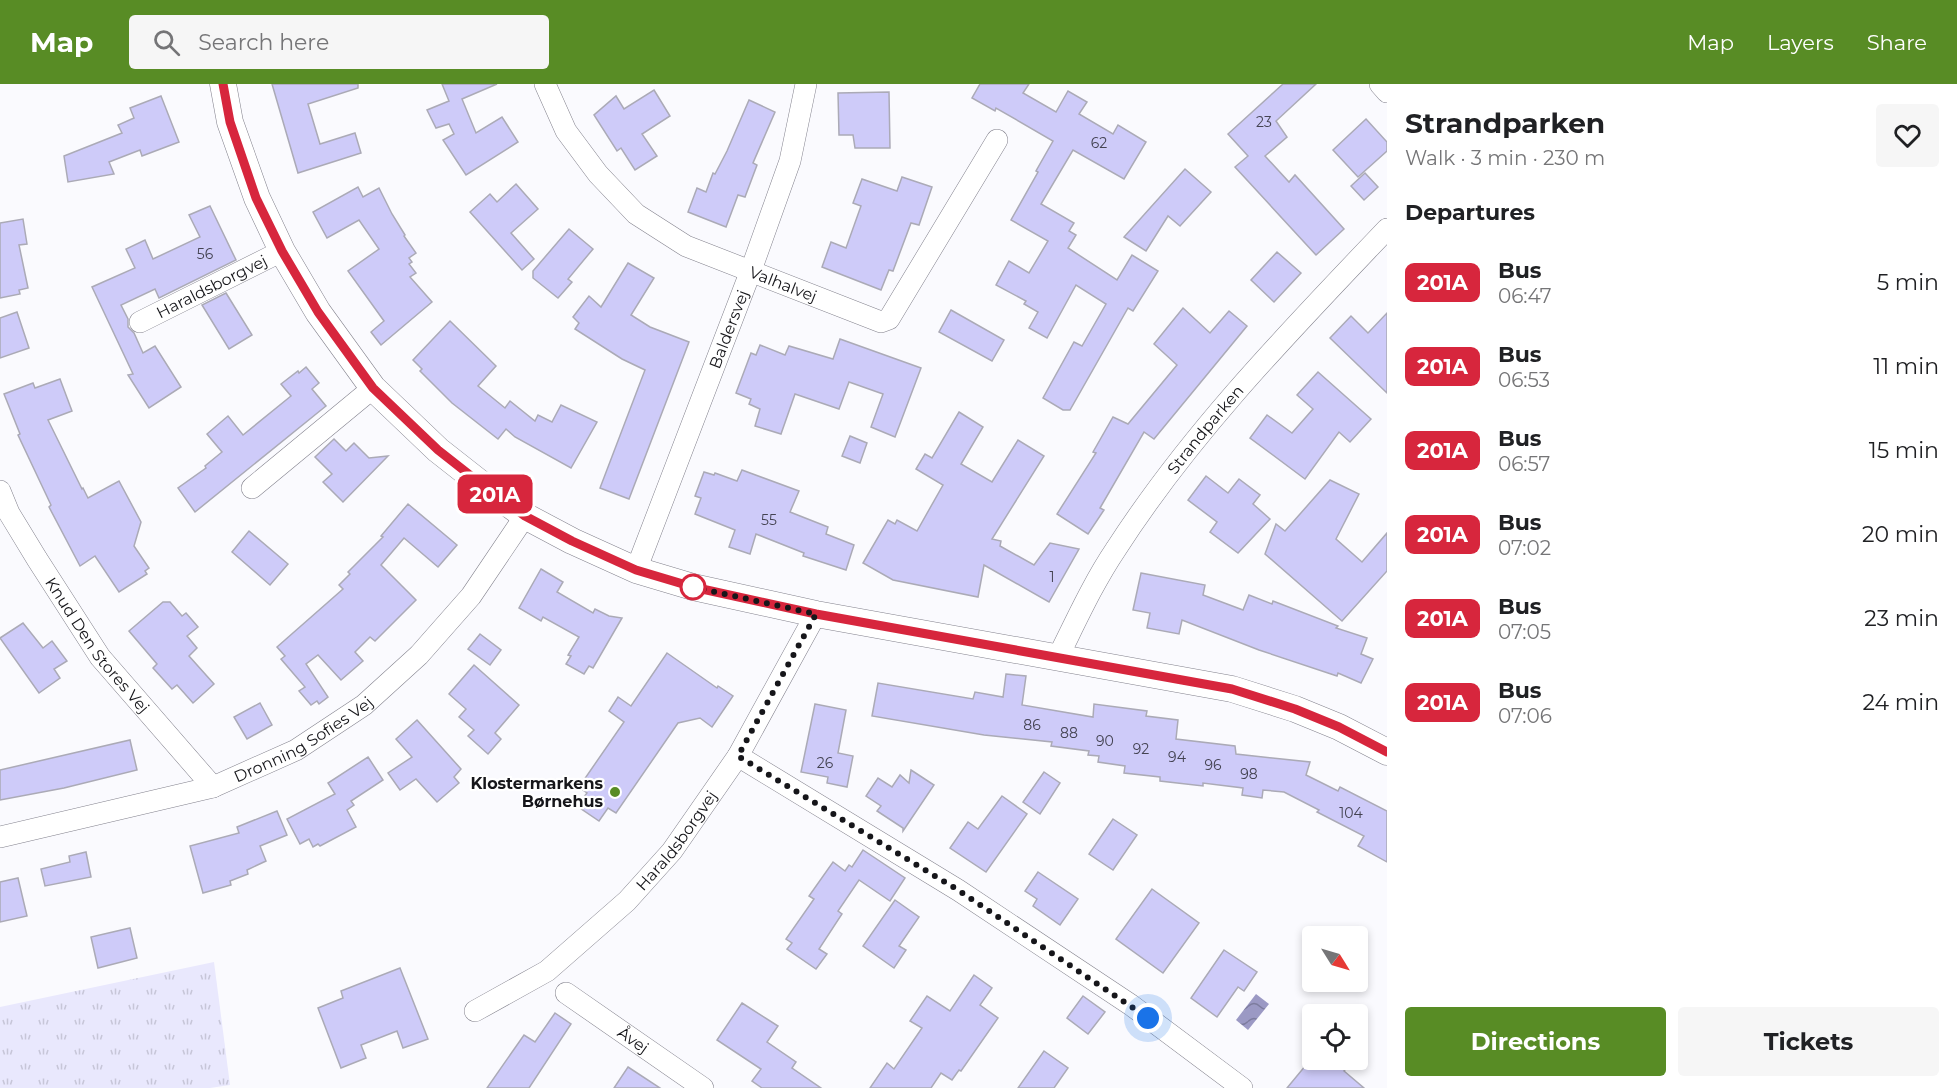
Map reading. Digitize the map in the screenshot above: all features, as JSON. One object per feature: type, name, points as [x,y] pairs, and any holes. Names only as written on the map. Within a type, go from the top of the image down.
[{"type":"street","name":"Haraldsborgvej","points":[[223,84],[230,122],[256,198],[282,251],[318,312],[373,388],[438,450],[525,516],[572,541],[636,570],[683,584],[816,614],[1232,689],[1295,709],[1339,727],[1387,752]]},
{"type":"street","name":"Valhalvej","points":[[545,84],[566,131],[598,174],[636,214],[686,246],[750,273],[881,322],[889,319],[997,140]]},
{"type":"street","name":"Baldersvej","points":[[636,570],[750,273],[790,161],[806,84]]},
{"type":"street","points":[[1380,84],[1387,92]]},
{"type":"street","name":"Strandparken","points":[[1058,657],[1086,600],[1115,549],[1174,466],[1285,335],[1387,229]]},
{"type":"street","name":"Haraldsborgvej","points":[[140,322],[282,251]]},
{"type":"street","points":[[252,488],[373,388]]},
{"type":"street","name":"Knud Den Stores Vej","points":[[0,491],[5,514],[100,657],[213,787]]},
{"type":"street","name":"Dronning Sofies Vej","points":[[0,837],[213,787],[296,750],[364,705],[419,656],[468,600],[525,516]]},
{"type":"street","name":"Haraldsborgvej","points":[[475,1011],[547,971],[627,901],[672,851],[738,756],[816,614]]},
{"type":"street","points":[[738,756],[958,890],[1131,1005],[1242,1088]]},
{"type":"street","name":"Åvej","points":[[566,993],[703,1088]]},
{"type":"green space","points":[[214,962],[230,1085],[210,1088],[0,1088],[0,1007]]},
{"type":"water","points":[[1256,994],[1269,1004],[1248,1030],[1236,1020]]},
{"type":"building","points":[[272,84],[358,84],[358,88],[308,104],[320,144],[355,133],[361,153],[298,173]]},
{"type":"building","points":[[442,84],[497,84],[462,99],[476,133],[502,117],[518,142],[466,175],[443,140],[454,134],[449,124],[436,128],[427,110],[449,101]]},
{"type":"building","points":[[980,84],[1029,84],[1023,93],[1056,112],[1068,91],[1087,102],[1079,114],[1113,134],[1118,125],[1146,142],[1124,179],[1073,150],[1041,204],[1074,223],[1069,231],[1076,235],[1068,248],[1117,280],[1132,255],[1158,271],[1133,311],[1128,308],[1070,410],[1063,410],[1043,398],[1074,342],[1082,346],[1106,304],[1076,285],[1047,338],[1029,328],[1038,312],[1024,304],[1026,301],[996,285],[1009,261],[1029,273],[1048,241],[1011,220],[1053,141],[996,108],[995,111],[972,98]]},
{"type":"building","points":[[1283,84],[1316,84],[1276,121],[1287,137],[1265,156],[1289,182],[1295,175],[1344,229],[1316,255],[1235,167],[1248,156],[1228,134]]},
{"type":"building","points":[[654,90],[670,116],[642,134],[657,156],[635,170],[621,148],[617,151],[594,115],[616,96],[624,109]]},
{"type":"building","points":[[889,92],[890,148],[855,148],[853,135],[839,135],[838,93]]},
{"type":"building","points":[[161,96],[179,142],[142,156],[140,150],[109,162],[114,174],[68,182],[64,156],[122,133],[118,125],[134,118],[130,108]]},
{"type":"building","points":[[749,100],[775,112],[753,163],[757,165],[745,197],[738,195],[726,227],[688,212],[697,188],[706,192]]},
{"type":"building","points":[[1366,119],[1387,142],[1387,151],[1358,177],[1333,150]]},
{"type":"building","points":[[1185,169],[1211,192],[1180,226],[1168,216],[1146,251],[1124,237]]},
{"type":"building","points":[[1365,173],[1378,187],[1364,200],[1351,186]]},
{"type":"building","points":[[902,177],[932,187],[919,225],[911,223],[893,271],[889,270],[881,290],[822,267],[831,242],[846,248],[861,206],[853,203],[862,179],[897,191]]},
{"type":"building","points":[[516,184],[538,209],[511,233],[534,259],[522,270],[470,212],[490,194],[497,202]]},
{"type":"building","points":[[358,187],[363,197],[379,188],[404,236],[416,253],[409,258],[412,262],[409,264],[416,273],[410,277],[432,302],[381,345],[371,332],[384,321],[348,271],[379,249],[359,220],[327,238],[313,212]]},
{"type":"building","points":[[210,206],[236,260],[159,298],[155,289],[121,305],[128,319],[128,327],[134,333],[143,353],[155,346],[181,387],[149,408],[128,375],[133,374],[92,287],[135,268],[126,249],[145,240],[153,259],[200,237],[189,215]]},
{"type":"building","points":[[23,219],[27,244],[19,245],[28,288],[19,290],[20,294],[0,298],[0,223]]},
{"type":"building","points":[[569,229],[593,249],[568,279],[572,282],[558,298],[533,278],[533,271]]},
{"type":"building","points":[[1277,252],[1301,273],[1274,302],[1251,280]]},
{"type":"building","points":[[628,263],[654,278],[631,315],[650,327],[689,342],[629,499],[600,488],[645,370],[622,359],[575,329],[579,323],[573,317],[589,296],[601,307]]},
{"type":"building","points":[[226,293],[252,335],[229,349],[202,305]]},
{"type":"building","points":[[1183,308],[1210,333],[1229,311],[1247,326],[1154,439],[1144,432],[1100,508],[1104,510],[1088,534],[1057,514],[1096,453],[1093,452],[1113,417],[1128,424],[1177,365],[1154,344]]},
{"type":"building","points":[[951,310],[1004,340],[992,361],[939,332]]},
{"type":"building","points":[[17,312],[29,348],[0,358],[0,318]]},
{"type":"building","points":[[1387,313],[1387,393],[1330,338],[1351,316],[1368,333]]},
{"type":"building","points":[[450,321],[496,366],[478,386],[505,408],[510,401],[535,421],[538,415],[552,422],[561,405],[597,422],[571,468],[515,437],[506,429],[498,439],[452,403],[420,371],[422,369],[413,360]]},
{"type":"building","points":[[840,339],[921,368],[895,437],[871,427],[883,394],[849,382],[839,409],[795,394],[781,434],[755,426],[760,409],[749,404],[751,399],[736,393],[751,353],[756,355],[760,345],[785,355],[789,346],[833,359]]},
{"type":"building","points":[[306,367],[319,383],[312,389],[326,406],[195,512],[178,488],[206,468],[205,466],[222,452],[207,434],[228,416],[243,435],[291,396],[281,384]]},
{"type":"building","points":[[1318,372],[1371,419],[1350,442],[1339,432],[1305,479],[1250,438],[1267,415],[1292,433],[1313,409],[1297,395]]},
{"type":"building","points":[[60,379],[72,411],[48,420],[82,489],[88,498],[119,481],[141,522],[134,546],[149,568],[145,571],[147,574],[119,592],[95,556],[80,566],[49,507],[51,505],[18,435],[20,434],[4,394],[33,383],[35,388]]},
{"type":"building","points":[[959,412],[983,427],[961,464],[992,482],[1018,440],[1044,456],[992,539],[1001,541],[1000,546],[1034,565],[1050,543],[1079,549],[1049,602],[984,565],[978,597],[893,580],[863,563],[888,520],[895,524],[897,520],[917,531],[943,485],[916,469],[925,454],[932,458]]},
{"type":"building","points":[[850,436],[867,443],[860,463],[842,456]]},
{"type":"building","points":[[334,439],[346,451],[354,443],[369,458],[388,456],[343,502],[323,482],[332,474],[315,457]]},
{"type":"building","points":[[742,470],[799,491],[790,512],[828,527],[826,534],[854,545],[846,570],[803,556],[804,553],[756,534],[750,554],[729,547],[735,530],[695,514],[701,498],[695,496],[704,472],[714,475],[715,473],[737,481]]},
{"type":"building","points":[[1206,476],[1228,493],[1239,479],[1260,495],[1253,504],[1270,519],[1238,553],[1210,532],[1217,522],[1188,500]]},
{"type":"building","points":[[1330,480],[1359,494],[1336,539],[1362,562],[1387,533],[1387,571],[1342,621],[1265,554],[1276,524],[1285,531]]},
{"type":"building","points":[[408,504],[457,545],[438,567],[404,538],[381,565],[416,600],[375,641],[370,637],[355,652],[363,661],[341,680],[318,655],[306,664],[328,697],[319,704],[317,701],[311,705],[299,691],[305,687],[281,659],[285,656],[277,647],[343,589],[339,585],[350,574],[348,572],[383,537],[381,536]]},
{"type":"building","points":[[249,531],[288,564],[270,585],[232,552]]},
{"type":"building","points":[[541,569],[563,582],[557,592],[593,613],[595,609],[609,616],[622,618],[593,668],[589,666],[584,674],[566,664],[571,656],[568,655],[579,637],[543,617],[541,621],[519,608]]},
{"type":"building","points":[[1141,573],[1205,585],[1203,595],[1243,610],[1249,595],[1272,604],[1273,601],[1338,626],[1336,628],[1367,638],[1361,654],[1373,659],[1361,683],[1338,673],[1337,676],[1259,650],[1182,620],[1179,634],[1147,628],[1150,613],[1133,610]]},
{"type":"building","points":[[163,602],[170,602],[182,616],[186,613],[198,627],[187,636],[197,648],[189,656],[214,684],[193,703],[177,685],[172,689],[153,668],[157,664],[129,631]]},
{"type":"building","points":[[23,623],[43,648],[52,641],[67,661],[54,669],[60,678],[39,693],[0,638]]},
{"type":"building","points":[[480,634],[501,650],[490,665],[468,649]]},
{"type":"building","points":[[667,653],[717,688],[718,686],[733,696],[712,727],[700,718],[678,723],[616,813],[608,808],[599,821],[577,806],[587,793],[579,787],[624,722],[609,711],[618,697],[631,706]]},
{"type":"building","points":[[474,665],[519,705],[495,733],[501,739],[488,754],[468,736],[474,730],[459,717],[466,709],[449,694]]},
{"type":"building","points":[[1006,674],[1026,676],[1022,705],[1093,717],[1094,704],[1147,711],[1146,716],[1178,720],[1176,739],[1235,746],[1236,754],[1310,762],[1306,775],[1338,791],[1340,787],[1387,811],[1387,862],[1358,846],[1364,836],[1284,792],[1263,790],[1262,798],[1242,795],[1243,788],[1160,781],[1160,777],[1124,773],[1125,766],[1098,762],[1099,756],[1088,755],[1089,751],[1051,746],[1052,742],[984,735],[872,716],[878,683],[973,699],[975,692],[1003,697]]},
{"type":"building","points":[[260,703],[272,725],[247,739],[234,717]]},
{"type":"building","points":[[815,704],[846,710],[838,753],[853,756],[847,787],[827,783],[828,777],[801,772]]},
{"type":"building","points":[[417,720],[461,769],[454,777],[459,783],[437,802],[416,779],[400,790],[388,773],[412,757],[396,739]]},
{"type":"building","points":[[130,740],[137,770],[64,788],[0,800],[0,770]]},
{"type":"building","points":[[368,757],[383,780],[351,801],[354,805],[347,810],[356,827],[320,846],[318,844],[313,847],[309,839],[300,844],[287,819],[335,794],[328,783]]},
{"type":"building","points":[[911,770],[934,785],[903,831],[903,828],[877,811],[881,806],[866,796],[878,778],[892,787],[900,775],[909,783]]},
{"type":"building","points":[[1044,772],[1060,783],[1040,814],[1023,802]]},
{"type":"building","points":[[1002,796],[1027,814],[986,872],[950,848],[968,822],[978,829]]},
{"type":"building","points":[[277,811],[287,835],[260,846],[266,861],[247,870],[248,874],[230,881],[231,885],[203,893],[190,846],[239,833],[237,827]]},
{"type":"building","points":[[1113,819],[1137,835],[1113,870],[1089,854]]},
{"type":"building","points":[[863,850],[905,878],[890,901],[859,880],[838,911],[842,914],[819,949],[827,954],[816,969],[787,949],[792,943],[786,939],[814,899],[809,896],[833,862],[845,871],[849,865],[852,867]]},
{"type":"building","points":[[86,852],[91,877],[45,886],[41,869],[70,862],[69,856]]},
{"type":"building","points":[[1038,872],[1078,899],[1060,925],[1033,906],[1037,899],[1025,891]]},
{"type":"building","points":[[18,878],[27,916],[0,922],[0,882]]},
{"type":"building","points":[[1152,889],[1199,923],[1163,973],[1116,939]]},
{"type":"building","points":[[895,900],[919,917],[899,946],[906,950],[894,968],[863,946]]},
{"type":"building","points":[[130,928],[137,958],[98,968],[91,937]]},
{"type":"building","points":[[1224,950],[1257,972],[1244,991],[1238,987],[1217,1017],[1191,998]]},
{"type":"building","points":[[400,968],[428,1039],[403,1048],[397,1031],[361,1045],[366,1058],[341,1068],[318,1008],[343,998],[341,991]]},
{"type":"building","points":[[974,975],[992,988],[980,1005],[998,1018],[961,1071],[959,1070],[952,1080],[941,1073],[931,1088],[870,1088],[887,1063],[894,1069],[922,1028],[910,1021],[927,996],[950,1011]]},
{"type":"building","points":[[1083,996],[1105,1012],[1088,1034],[1067,1018]]},
{"type":"building","points":[[742,1003],[778,1026],[767,1042],[796,1062],[792,1068],[821,1088],[762,1088],[752,1081],[761,1069],[717,1040]]},
{"type":"building","points":[[555,1013],[571,1024],[529,1088],[487,1088],[524,1035],[535,1042]]},
{"type":"building","points":[[1044,1051],[1068,1068],[1054,1088],[1018,1088]]},
{"type":"building","points":[[628,1067],[660,1088],[614,1088]]},
{"type":"building","points":[[1302,1070],[1345,1070],[1364,1088],[1287,1088]]},
{"type":"bus line","name":"201A","points":[[223,84],[230,122],[256,198],[282,251],[318,312],[373,388],[438,450],[525,516],[572,541],[636,570],[693,587],[816,614],[1232,689],[1295,709],[1339,727],[1387,752]]},
{"type":"place","name":"Klostermarkens Børnehus","points":[[615,792]]},
{"type":"route","points":[[693,587],[816,614],[738,756],[958,890],[1148,1018]]}]
